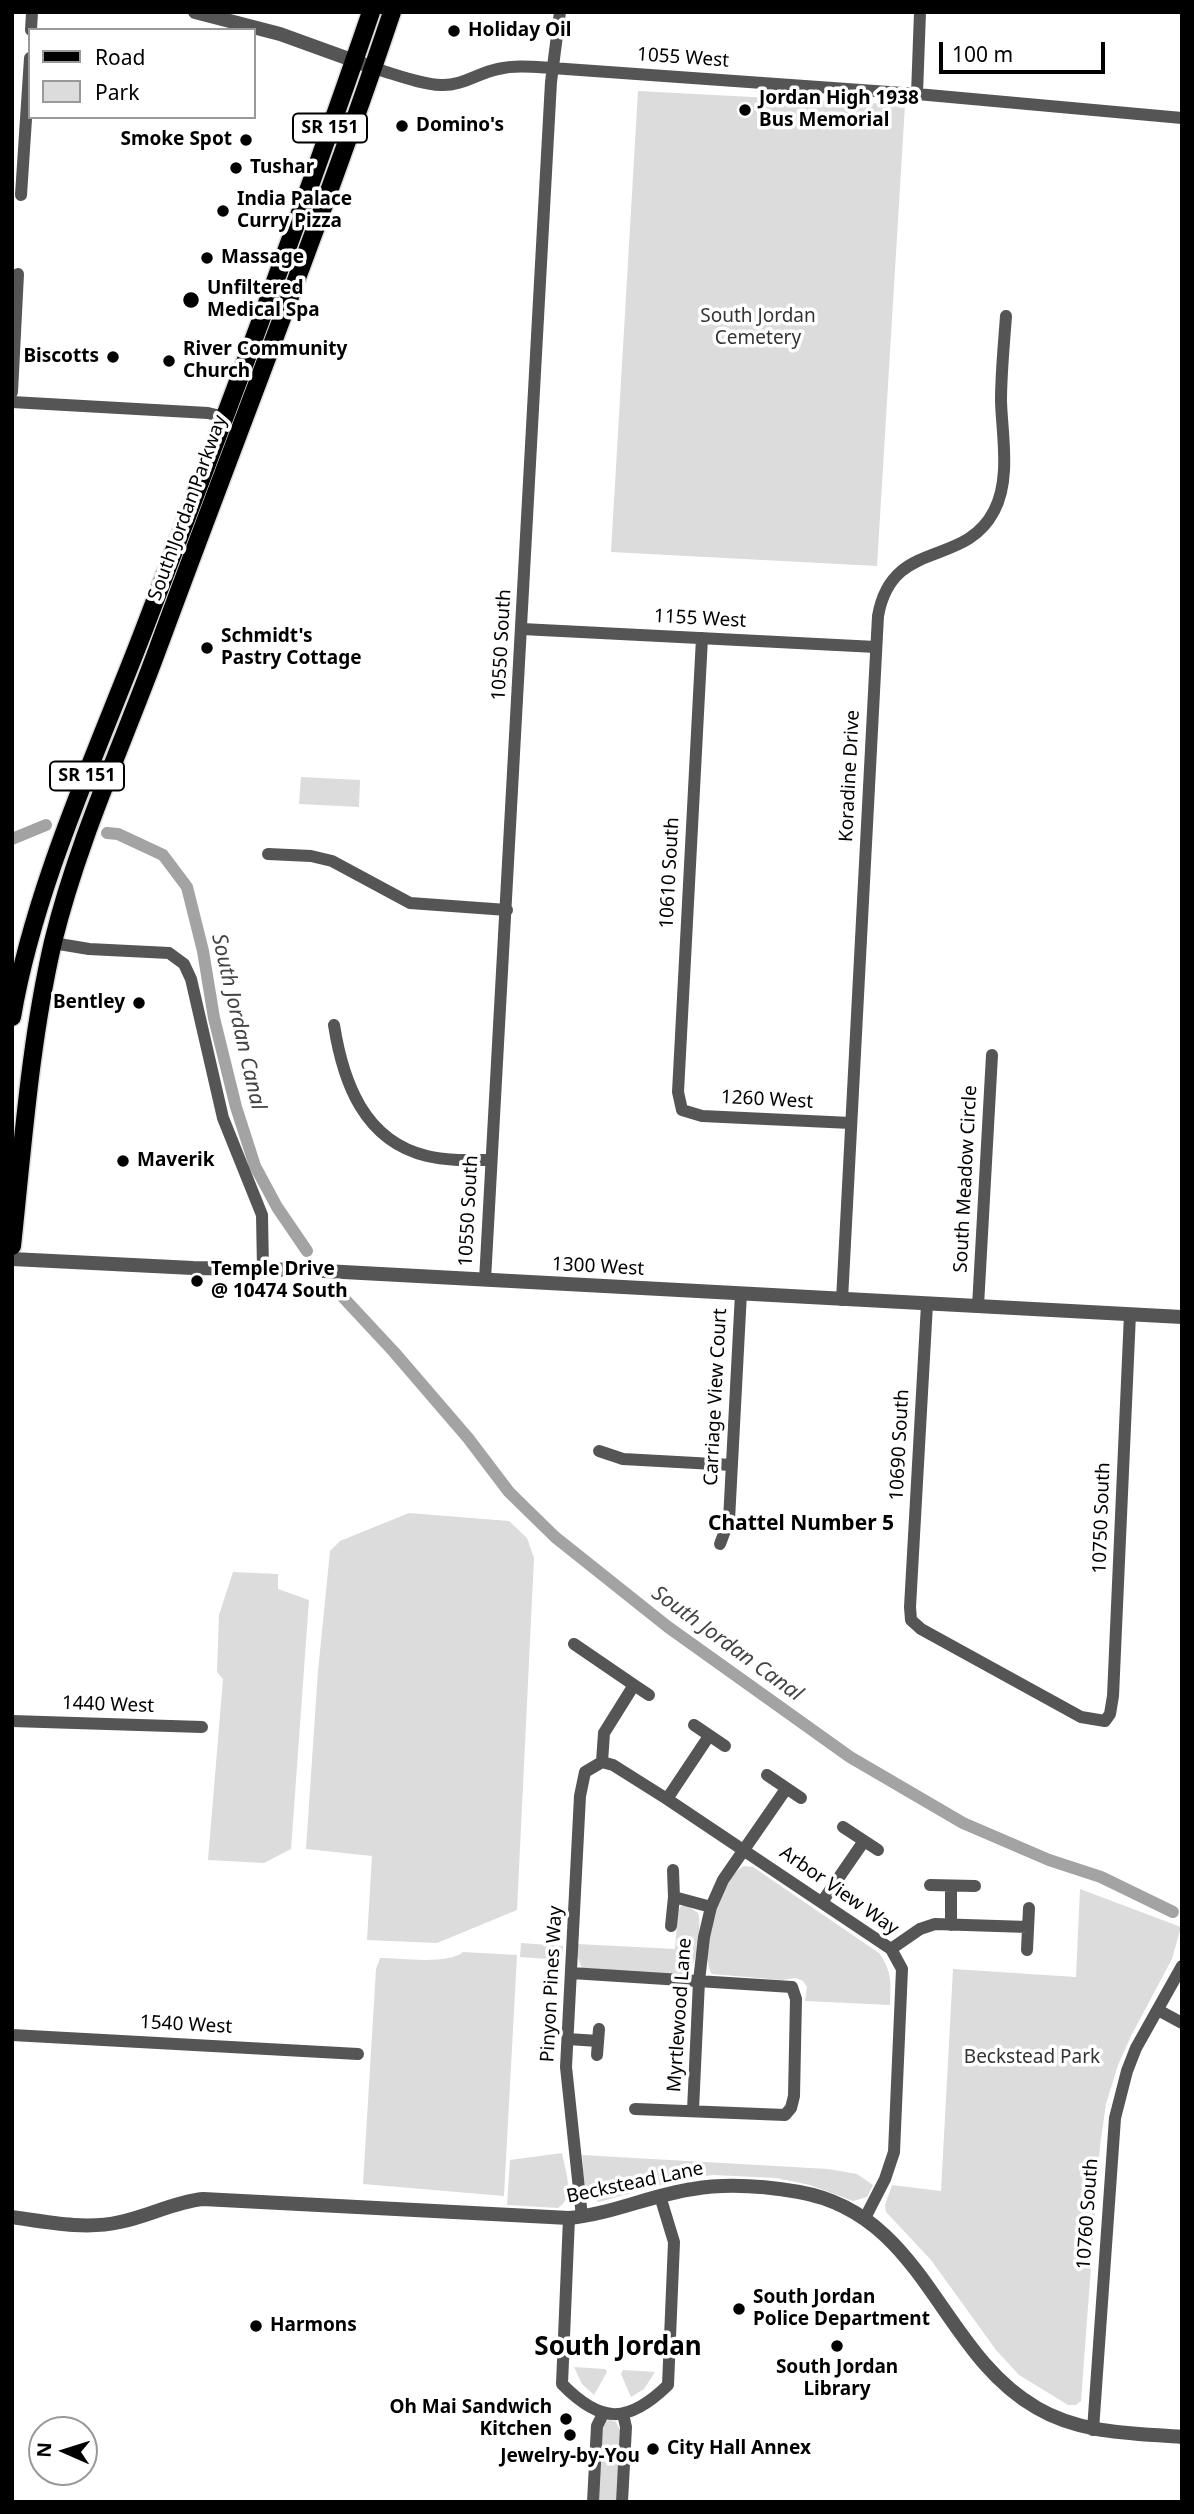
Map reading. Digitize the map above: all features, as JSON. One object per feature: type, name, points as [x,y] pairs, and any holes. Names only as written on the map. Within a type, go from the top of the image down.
[{"type":"main road","name":"South Jordan Parkway","points":[[12,1017],[30,941],[67,828],[268,300],[371,12]]},
{"type":"main road","name":"South Jordan Parkway","points":[[12,1246],[37,1023],[53,943],[73,870],[92,814],[287,307],[392,12]]},
{"type":"main road","points":[[268,300],[287,307]]},
{"type":"street","name":"1055 West","points":[[195,12],[280,34],[373,68],[428,84],[461,83],[483,73],[511,66],[917,94],[1182,118]]},
{"type":"street","name":"10550 South","points":[[485,1280],[552,68],[560,12]]},
{"type":"street","points":[[917,94],[920,12]]},
{"type":"street","points":[[21,195],[28,88]]},
{"type":"street","points":[[12,392],[18,274]]},
{"type":"street","name":"Koradine Drive","points":[[842,1300],[876,648],[881,604],[892,581],[914,561],[957,546],[976,535],[994,510],[999,496],[1002,470],[1004,437],[1001,401],[1006,316]]},
{"type":"street","points":[[12,402],[208,413],[224,417]]},
{"type":"street","name":"1155 West","points":[[522,629],[876,648]]},
{"type":"street","name":"10610 South","points":[[682,1110],[678,1091],[702,638]]},
{"type":"street","points":[[268,854],[311,856],[332,861],[410,903],[507,910]]},
{"type":"street","points":[[53,943],[89,949],[169,953],[184,964],[191,979],[223,1118],[262,1215],[263,1269]]},
{"type":"street","points":[[334,1025],[339,1057],[350,1089],[379,1131],[409,1150],[427,1156],[491,1160]]},
{"type":"street","name":"South Meadow Circle","points":[[978,1306],[992,1055]]},
{"type":"street","name":"1260 West","points":[[682,1110],[702,1116],[851,1123]]},
{"type":"street","name":"1300 West","points":[[12,1259],[485,1280],[1182,1317]]},
{"type":"street","name":"Carriage View Court","points":[[720,1544],[729,1520],[741,1293]]},
{"type":"street","name":"10690 South","points":[[927,1304],[909,1606],[911,1620],[921,1629],[1081,1717],[1105,1721]]},
{"type":"street","name":"10750 South","points":[[1105,1721],[1110,1714],[1113,1696],[1130,1314]]},
{"type":"street","points":[[599,1451],[623,1459],[732,1465]]},
{"type":"street","points":[[574,1644],[649,1695]]},
{"type":"street","points":[[601,1762],[604,1733],[634,1685]]},
{"type":"street","name":"1440 West","points":[[12,1721],[202,1727]]},
{"type":"street","points":[[694,1725],[725,1746]]},
{"type":"street","points":[[667,1799],[709,1737]]},
{"type":"street","name":"Arbor View Way","points":[[601,1762],[613,1765],[667,1799],[891,1949],[902,1969],[894,2152],[885,2179],[865,2218]]},
{"type":"street","name":"Pinyon Pines Way","points":[[601,1762],[585,1772],[580,1796],[566,2067],[576,2217],[562,2384],[589,2407],[603,2414]]},
{"type":"street","points":[[767,1775],[802,1798]]},
{"type":"street","name":"Myrtlewood Lane","points":[[693,2110],[699,1981],[704,1937],[711,1907],[723,1880],[786,1789]]},
{"type":"street","points":[[843,1827],[878,1850]]},
{"type":"street","points":[[822,1902],[864,1841]]},
{"type":"street","points":[[671,1926],[673,1870]]},
{"type":"street","points":[[929,1885],[975,1886]]},
{"type":"street","points":[[951,1886],[951,1925]]},
{"type":"street","points":[[674,1897],[711,1907]]},
{"type":"street","points":[[1027,1950],[1029,1908]]},
{"type":"street","points":[[891,1949],[920,1929],[935,1924],[1028,1927]]},
{"type":"street","name":"10760 South","points":[[1093,2430],[1115,2118],[1136,2048],[1182,1965]]},
{"type":"street","points":[[571,1973],[792,1987],[796,1999],[794,2095],[791,2108],[785,2115],[635,2109]]},
{"type":"street","points":[[1158,2010],[1182,2023]]},
{"type":"street","name":"1540 West","points":[[12,2035],[358,2054]]},
{"type":"street","points":[[568,2039],[598,2041]]},
{"type":"street","name":"Beckstead Lane","points":[[12,2217],[46,2223],[102,2225],[121,2222],[175,2203],[203,2199],[576,2217],[692,2189],[724,2185],[765,2187],[820,2197],[865,2218],[916,2268],[987,2367],[1037,2408],[1064,2421],[1093,2430],[1182,2437]]},
{"type":"street","points":[[593,2502],[597,2426],[603,2414],[613,2416],[638,2410],[668,2385],[674,2242],[660,2196]]},
{"type":"street","name":"Beckstead Lane","points":[[12,2227],[46,2223]]},
{"type":"street","points":[[622,2502],[626,2427],[623,2414]]},
{"type":"green space","name":"South Jordan Cemetery","points":[[638,91],[905,105],[877,566],[611,552]]},
{"type":"green space","points":[[301,777],[360,780],[359,807],[299,804]]},
{"type":"green space","points":[[409,1513],[509,1521],[527,1538],[534,1558],[517,1910],[437,1943],[367,1940],[372,1856],[306,1849],[318,1671],[330,1551],[340,1541]]},
{"type":"green space","points":[[233,1572],[278,1574],[278,1589],[309,1600],[291,1849],[264,1863],[208,1860],[223,1679],[217,1672],[219,1615]]},
{"type":"green space","points":[[744,1866],[753,1867],[879,1953],[888,1972],[890,2005],[805,2001],[807,1987],[803,1981],[796,1978],[782,1980],[712,1974],[708,1963],[708,1949],[714,1916],[727,1884]]},
{"type":"green space","name":"Beckstead Park","points":[[1080,1889],[1181,1927],[1172,1959],[1132,2034],[1118,2065],[1106,2104],[1100,2146],[1081,2401],[1076,2405],[1068,2405],[1019,2375],[996,2350],[931,2260],[886,2212],[885,2205],[892,2185],[941,2191],[953,1969],[1076,1977]]},
{"type":"green space","points":[[686,1905],[698,1913],[699,1925],[696,1952],[688,1972],[678,1975],[582,1968],[577,1956],[577,1944],[675,1949],[678,1911],[681,1906]]},
{"type":"green space","points":[[521,1943],[563,1946],[562,1960],[520,1957]]},
{"type":"green space","points":[[463,1952],[517,1955],[504,2196],[363,2184],[376,1969],[380,1958],[436,1960]]},
{"type":"green space","points":[[562,2153],[568,2190],[567,2197],[558,2208],[507,2205],[510,2160]]},
{"type":"green space","points":[[582,2155],[828,2169],[857,2174],[873,2185],[867,2197],[853,2201],[810,2185],[776,2178],[713,2175],[682,2179],[599,2202],[593,2199],[586,2189]]},
{"type":"green space","points":[[574,2367],[605,2369],[607,2372],[594,2395],[582,2384]]},
{"type":"green space","points":[[623,2370],[655,2372],[644,2389],[631,2397],[621,2374]]},
{"type":"green space","points":[[611,2420],[616,2422],[621,2432],[617,2502],[597,2502],[601,2427]]},
{"type":"waterway","name":"South Jordan Canal","points":[[12,839],[46,825]]},
{"type":"waterway","name":"South Jordan Canal","points":[[107,833],[118,834],[163,855],[187,887],[203,951],[214,1018],[236,1107],[255,1166],[277,1207],[307,1251]]},
{"type":"waterway","name":"South Jordan Canal","points":[[340,1294],[468,1438],[509,1492],[555,1537],[668,1627],[850,1757],[963,1823],[1049,1860],[1101,1877],[1173,1912]]},
{"type":"place","name":"Holiday Oil","points":[[454,31]]},
{"type":"place","name":"Jordan High 1938 Bus Memorial","points":[[745,110]]},
{"type":"place","name":"Domino's","points":[[402,126]]},
{"type":"place","name":"Smoke Spot","points":[[246,140]]},
{"type":"place","name":"Tushar","points":[[236,168]]},
{"type":"place","name":"India Palace Curry Pizza","points":[[223,211]]},
{"type":"place","name":"Massage","points":[[207,258]]},
{"type":"place","name":"Unfiltered Medical Spa","points":[[191,300]]},
{"type":"place","name":"Biscotts","points":[[113,357]]},
{"type":"place","name":"River Community Church","points":[[169,361]]},
{"type":"place","name":"Schmidt's Pastry Cottage","points":[[207,648]]},
{"type":"place","name":"Bentley","points":[[139,1003]]},
{"type":"place","name":"Maverik","points":[[123,1161]]},
{"type":"place","name":"Temple Drive @ 10474 South","points":[[197,1281]]},
{"type":"place","name":"South Jordan Police Department","points":[[739,2309]]},
{"type":"place","name":"Harmons","points":[[256,2326]]},
{"type":"place","name":"South Jordan Library","points":[[837,2346]]},
{"type":"place","name":"Oh Mai Sandwich Kitchen","points":[[566,2419]]},
{"type":"place","name":"Jewelry-by-You","points":[[570,2435]]},
{"type":"place","name":"City Hall Annex","points":[[653,2449]]},
{"type":"district","name":"Chattel Number 5","points":[[801,1524]]},
{"type":"district","name":"South Jordan","points":[[618,2348]]}]
